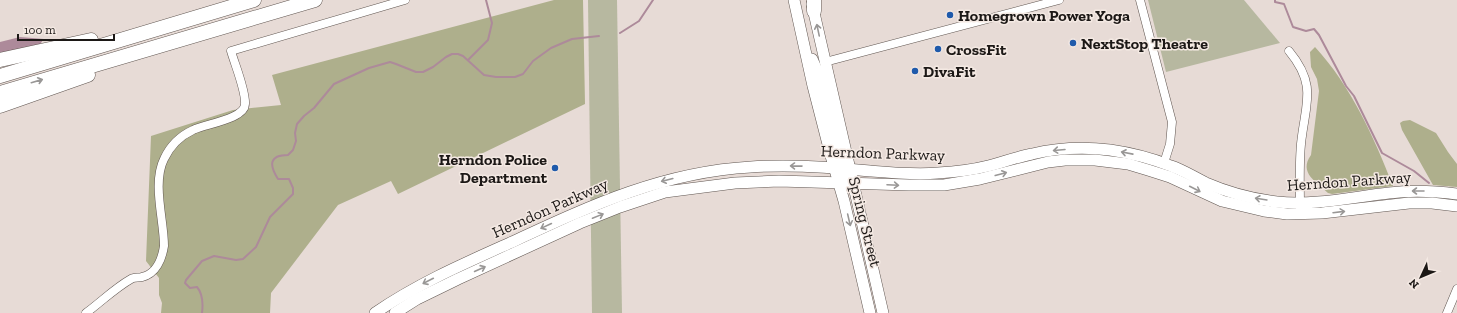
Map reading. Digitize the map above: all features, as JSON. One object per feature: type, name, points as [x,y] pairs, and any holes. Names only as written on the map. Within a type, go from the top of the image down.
[{"type":"highway","points":[[0,76],[254,0]]},
{"type":"highway","points":[[0,92],[197,35],[297,2]]},
{"type":"highway","points":[[139,52],[148,43],[154,40],[297,2]]},
{"type":"highway","points":[[0,60],[193,18]]},
{"type":"highway","points":[[0,106],[65,84],[197,35]]},
{"type":"main road","name":"Spring Street","points":[[794,0],[813,86],[843,169],[883,313]]},
{"type":"main road","name":"Spring Street","points":[[813,4],[825,62],[870,313]]},
{"type":"main road","name":"Herndon Parkway","points":[[375,313],[407,292],[438,275],[570,215],[642,187],[699,173],[740,168],[788,166],[907,174],[951,172],[986,167],[1037,153],[1076,148],[1121,152],[1144,157],[1164,163],[1218,188],[1239,195],[1300,209],[1337,200],[1406,192],[1457,194]]},
{"type":"main road","name":"Herndon Parkway","points":[[396,313],[417,299],[580,223],[649,197],[674,191],[741,182],[779,181],[846,182],[909,186],[944,185],[986,178],[1048,162],[1065,160],[1095,160],[1128,164],[1160,173],[1207,195],[1232,204],[1264,211],[1300,209],[1334,212],[1409,202],[1426,202],[1457,206]]},
{"type":"street","points":[[86,313],[132,278],[148,275],[157,267],[162,256],[164,246],[159,181],[160,169],[164,160],[175,141],[183,135],[193,130],[233,117],[241,112],[246,106],[245,97],[231,51],[405,0]]},
{"type":"street","points":[[825,62],[1059,0]]},
{"type":"street","points":[[1140,0],[1172,122],[1170,144],[1164,163]]},
{"type":"street","points":[[1289,51],[1304,74],[1308,90],[1301,147],[1300,209]]},
{"type":"street","points":[[1447,313],[1457,288]]},
{"type":"green space","points":[[554,0],[583,0],[585,104],[398,194],[391,181],[338,205],[271,293],[270,313],[161,313],[162,303],[159,295],[159,278],[146,261],[151,136],[233,110],[281,105],[272,75]]},
{"type":"green space","points":[[588,0],[617,0],[622,313],[592,313]]},
{"type":"green space","points":[[1148,0],[1244,0],[1280,43],[1166,72]]},
{"type":"green space","points":[[1315,47],[1340,78],[1350,95],[1378,149],[1393,186],[1332,194],[1328,193],[1310,177],[1307,167],[1311,155],[1319,91],[1317,79],[1311,67],[1310,52]]},
{"type":"green space","points":[[1410,120],[1436,133],[1457,164],[1457,187],[1433,185],[1402,130],[1400,123]]},
{"type":"shaded area","points":[[20,37],[44,39],[40,44],[0,54],[0,42]]},
{"type":"waterway","points":[[468,60],[488,40],[492,23],[486,0]]},
{"type":"waterway","points":[[620,33],[639,21],[653,0]]},
{"type":"waterway","points":[[1275,0],[1275,2],[1284,4],[1293,27],[1306,31],[1314,29],[1319,35],[1346,86],[1354,96],[1382,153],[1414,171],[1429,183]]},
{"type":"waterway","points":[[202,313],[202,300],[199,290],[197,287],[190,288],[185,283],[186,280],[202,261],[214,256],[236,260],[243,259],[256,247],[270,217],[293,194],[293,188],[289,179],[278,179],[273,169],[272,162],[277,157],[288,155],[293,150],[296,141],[295,133],[297,124],[314,108],[334,84],[369,68],[390,62],[416,72],[423,72],[452,54],[463,56],[484,75],[496,77],[515,77],[523,74],[533,61],[551,48],[572,39],[599,36]]},
{"type":"place","name":"Homegrown Power Yoga","points":[[950,15]]},
{"type":"place","name":"NextStop Theatre","points":[[1073,43]]},
{"type":"place","name":"CrossFit","points":[[938,49]]},
{"type":"place","name":"DivaFit","points":[[915,71]]},
{"type":"place","name":"Herndon Police Department","points":[[555,168]]}]
